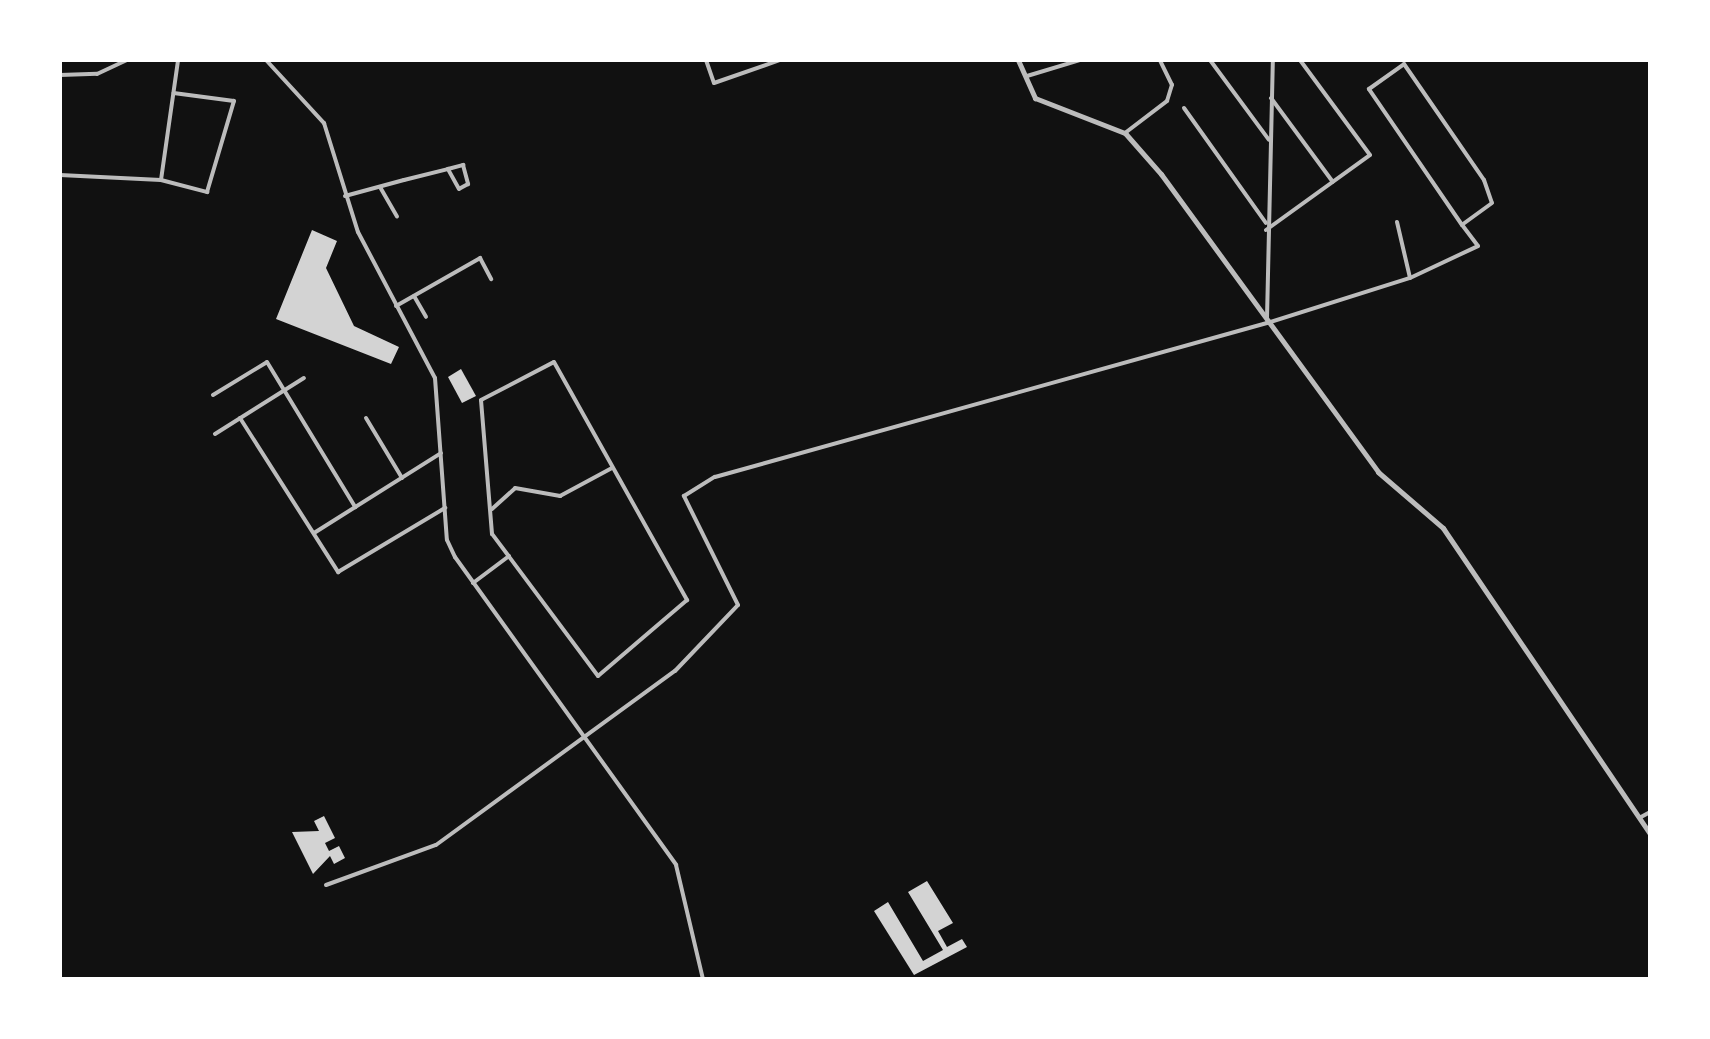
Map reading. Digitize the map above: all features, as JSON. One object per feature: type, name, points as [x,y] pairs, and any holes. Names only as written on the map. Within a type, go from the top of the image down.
[{"type":"street","points":[[60,75],[97,74],[126,60]]},
{"type":"street","points":[[161,180],[178,60]]},
{"type":"street","points":[[266,60],[324,123],[344,196],[435,378],[447,540],[473,583],[676,865],[703,979]]},
{"type":"street","points":[[315,60],[329,60]]},
{"type":"street","points":[[706,60],[714,83],[780,60]]},
{"type":"street","points":[[1018,60],[1035,98],[1125,132],[1378,472],[1433,515],[1650,834]]},
{"type":"street","points":[[1024,76],[1080,60]]},
{"type":"street","points":[[1125,132],[1167,101],[1172,85],[1160,60]]},
{"type":"street","points":[[1210,60],[1269,140]]},
{"type":"street","points":[[1267,323],[1266,223],[1274,60]]},
{"type":"street","points":[[1266,230],[1370,155],[1300,60]]},
{"type":"street","points":[[326,885],[436,845],[586,740],[675,671],[738,604],[684,496],[715,478],[1267,323],[1410,278],[1478,246],[1462,225],[1369,89],[1404,64],[1484,180],[1492,203],[1462,225]]},
{"type":"street","points":[[60,175],[161,180],[207,192],[234,101],[174,93]]},
{"type":"street","points":[[1271,98],[1333,182]]},
{"type":"street","points":[[1184,108],[1266,223]]},
{"type":"street","points":[[344,196],[463,165],[468,184],[459,189],[448,169]]},
{"type":"street","points":[[380,187],[397,217]]},
{"type":"street","points":[[1397,222],[1410,278]]},
{"type":"street","points":[[396,306],[480,258],[491,279]]},
{"type":"street","points":[[414,296],[426,317]]},
{"type":"street","points":[[213,395],[266,361],[355,507]]},
{"type":"street","points":[[554,362],[687,600],[656,632],[598,676],[492,534],[490,513],[481,400],[554,362]]},
{"type":"street","points":[[215,434],[304,378]]},
{"type":"street","points":[[240,418],[342,573],[445,508]]},
{"type":"street","points":[[366,418],[402,478]]},
{"type":"street","points":[[314,533],[442,453]]},
{"type":"street","points":[[490,513],[509,490],[560,496],[612,468]]},
{"type":"street","points":[[473,583],[509,556]]},
{"type":"street","points":[[1642,817],[1650,812]]},
{"type":"building","points":[[312,230],[337,241],[326,268],[354,326],[399,347],[391,364],[276,319]]},
{"type":"building","points":[[461,369],[476,396],[462,403],[448,377]]},
{"type":"building","points":[[324,816],[335,838],[325,843],[329,851],[339,846],[345,858],[334,864],[330,856],[313,874],[292,832],[319,831],[314,821]]},
{"type":"building","points":[[927,881],[953,923],[938,931],[947,947],[962,939],[967,947],[914,975],[874,911],[888,902],[923,961],[943,950],[908,892]]}]
